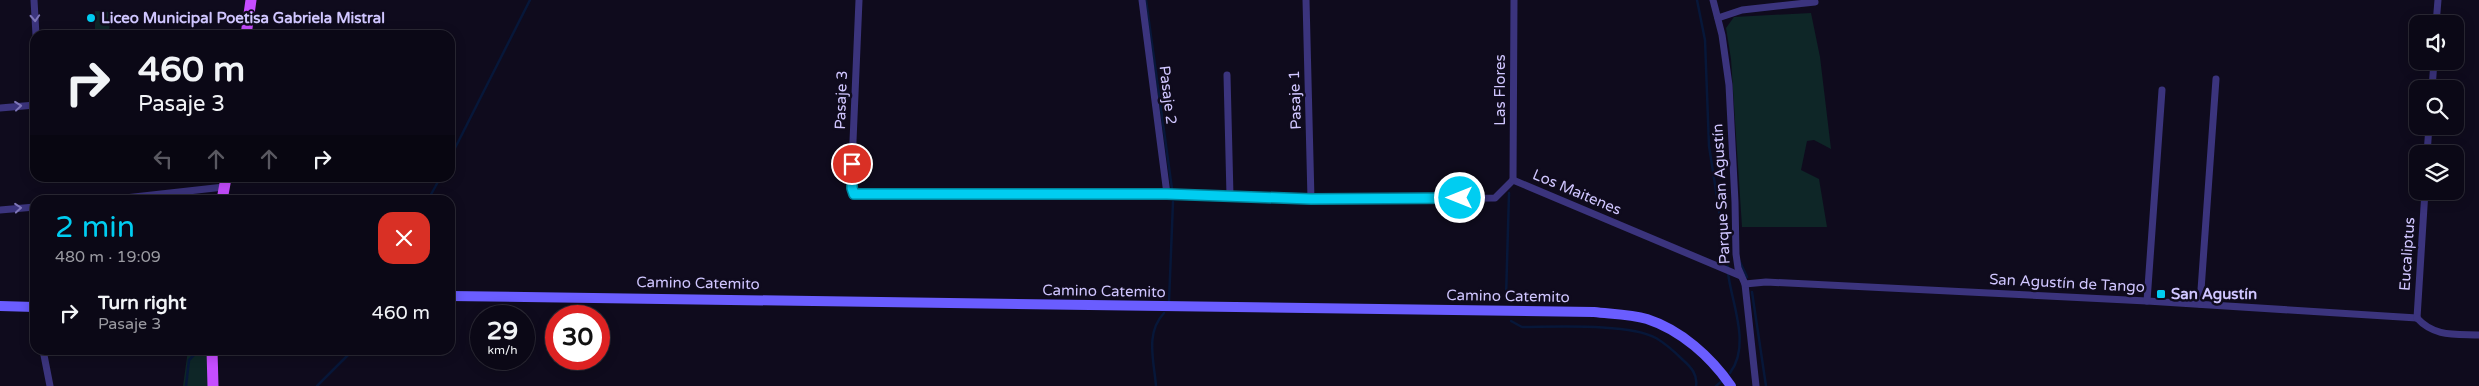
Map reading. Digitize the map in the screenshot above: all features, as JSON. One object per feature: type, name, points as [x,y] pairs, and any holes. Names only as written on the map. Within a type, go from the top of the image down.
[{"type":"main road","points":[[247,30],[252,0]]},
{"type":"main road","points":[[223,195],[225,182]]},
{"type":"main road","points":[[225,182],[229,195]]},
{"type":"main road","name":"Camino Catemito","points":[[455,296],[812,299],[1148,307],[1602,313],[1641,317],[1667,327],[1701,354],[1731,386]]},
{"type":"main road","points":[[0,306],[30,307]]},
{"type":"main road","points":[[212,355],[213,386]]},
{"type":"main road","points":[[212,363],[217,355]]},
{"type":"street","points":[[34,0],[36,30]]},
{"type":"street","name":"Pasaje 3","points":[[859,0],[852,188],[854,194],[861,195]]},
{"type":"street","name":"Pasaje 2","points":[[1142,0],[1167,194]]},
{"type":"street","name":"Pasaje 1","points":[[1306,0],[1311,199]]},
{"type":"street","name":"Las Flores","points":[[1513,180],[1514,0]]},
{"type":"street","name":"Parque San Agustín","points":[[1713,0],[1718,18],[1729,85],[1736,202],[1736,254],[1741,276],[1745,284],[1756,386]]},
{"type":"street","points":[[2437,15],[2438,0]]},
{"type":"street","points":[[1718,18],[1742,10],[1779,3],[1815,2]]},
{"type":"street","points":[[1227,75],[1230,196]]},
{"type":"street","points":[[2200,304],[2216,78]]},
{"type":"street","points":[[2147,300],[2162,90]]},
{"type":"street","points":[[0,108],[30,105]]},
{"type":"street","name":"Los Maitenes","points":[[861,195],[1167,194],[1311,199],[1495,198],[1513,180],[1741,276]]},
{"type":"street","points":[[140,195],[225,182]]},
{"type":"street","name":"Eucaliptus","points":[[2417,318],[2424,200]]},
{"type":"street","points":[[0,210],[30,207]]},
{"type":"street","name":"San Agustín de Tango","points":[[1745,284],[1766,282],[2147,300],[2417,318]]},
{"type":"street","points":[[2417,318],[2423,325],[2437,333],[2479,335]]},
{"type":"street","points":[[44,355],[50,386]]},
{"type":"green space","points":[[95,11],[110,12],[109,30],[95,30]]},
{"type":"green space","points":[[1811,13],[1820,57],[1831,149],[1814,140],[1807,141],[1801,170],[1819,179],[1827,227],[1742,227],[1731,59],[1726,28],[1734,17]]},
{"type":"green space","points":[[187,355],[207,355],[209,386],[183,386]]},
{"type":"waterway","points":[[455,148],[530,0]]},
{"type":"waterway","points":[[1146,0],[1172,189]]},
{"type":"waterway","points":[[1697,0],[1705,40],[1709,146],[1728,268]]},
{"type":"waterway","points":[[431,195],[438,182]]},
{"type":"waterway","points":[[1506,298],[1509,193]]},
{"type":"waterway","points":[[1169,302],[1173,202]]},
{"type":"waterway","points":[[1739,260],[1747,277]]},
{"type":"waterway","points":[[1728,273],[1740,337],[1736,362],[1730,373]]},
{"type":"waterway","points":[[1752,292],[1766,386]]},
{"type":"waterway","points":[[1156,386],[1152,348],[1153,338],[1154,329],[1164,313]]},
{"type":"waterway","points":[[1511,321],[1522,327],[1591,327],[1644,333],[1656,338],[1674,351],[1691,368],[1695,375],[1696,386]]},
{"type":"waterway","points":[[186,386],[189,360],[194,355]]},
{"type":"waterway","points":[[317,386],[348,355]]},
{"type":"waterway","points":[[1716,386],[1722,381]]},
{"type":"place","name":"Liceo Municipal Poetisa Gabriela Mistral","points":[[91,18]]},
{"type":"place","name":"San Agustín","points":[[2161,294]]},
{"type":"route","points":[[852,164],[852,192],[854,194],[1167,194],[1311,199],[1460,198]]}]
